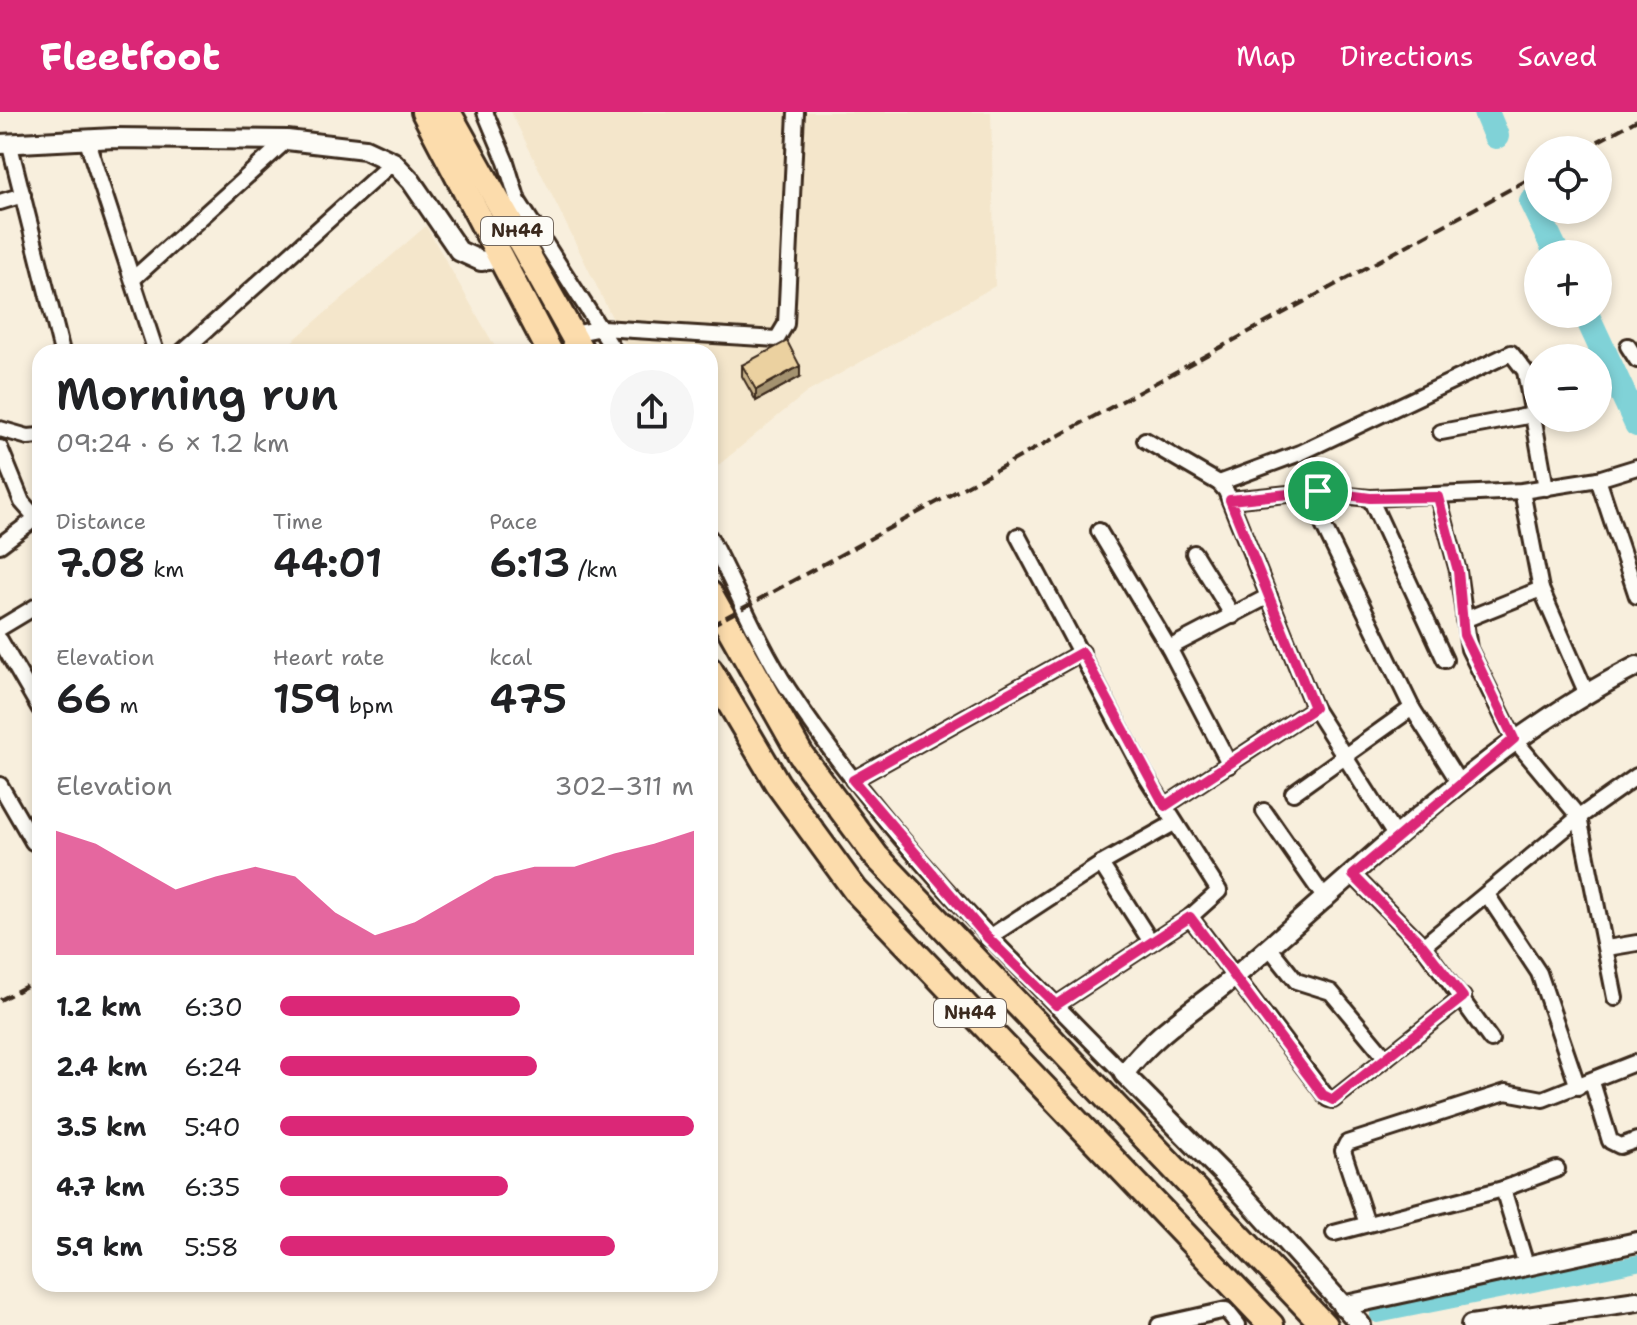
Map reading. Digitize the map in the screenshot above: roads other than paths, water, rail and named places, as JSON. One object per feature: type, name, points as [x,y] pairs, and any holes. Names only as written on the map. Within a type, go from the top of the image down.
[{"type":"highway","name":"NH44","points":[[424,112],[546,344]]},
{"type":"highway","name":"NH44","points":[[448,112],[577,343]]},
{"type":"highway","name":"NH44","points":[[718,608],[801,755],[876,856],[1324,1325]]},
{"type":"highway","name":"NH44","points":[[718,683],[777,783],[855,890],[1271,1325]]},
{"type":"street","points":[[485,112],[518,201],[611,344]]},
{"type":"street","points":[[577,343],[602,328],[777,339],[786,324],[796,112]]},
{"type":"street","points":[[60,344],[23,195],[5,145],[115,138],[287,140],[365,149],[393,162],[411,181],[459,251],[481,261],[502,258]]},
{"type":"street","points":[[133,279],[287,140]]},
{"type":"street","points":[[87,141],[153,344]]},
{"type":"street","points":[[191,344],[393,162]]},
{"type":"street","points":[[0,202],[23,195]]},
{"type":"street","points":[[1628,346],[1637,360]]},
{"type":"street","points":[[1219,483],[1300,453],[1511,353],[1524,370]]},
{"type":"street","points":[[1441,432],[1524,417]]},
{"type":"street","points":[[1,427],[32,437]]},
{"type":"street","points":[[1536,432],[1546,488]]},
{"type":"street","points":[[1145,440],[1219,483],[1230,500],[1314,708],[1396,837]]},
{"type":"street","points":[[0,448],[22,502],[32,511]]},
{"type":"street","points":[[1230,500],[1307,492],[1370,498],[1522,491],[1598,479],[1637,467]]},
{"type":"street","points":[[1598,479],[1637,596]]},
{"type":"street","points":[[1522,491],[1541,589],[1586,692]]},
{"type":"street","points":[[1307,492],[1412,708],[1460,784]]},
{"type":"street","points":[[1438,497],[1458,571],[1469,649],[1514,739],[1579,817],[1615,998]]},
{"type":"street","points":[[1370,498],[1445,660]]},
{"type":"street","points":[[0,545],[32,521]]},
{"type":"street","points":[[1099,531],[1169,648],[1230,765]]},
{"type":"street","points":[[1018,536],[1174,823],[1219,891],[1190,917],[1056,1005]]},
{"type":"street","points":[[1194,553],[1233,616]]},
{"type":"street","points":[[718,554],[786,687],[853,780],[988,938],[1235,1186],[1361,1325]]},
{"type":"street","points":[[1464,620],[1541,589]]},
{"type":"street","points":[[1169,648],[1269,596]]},
{"type":"street","points":[[0,628],[32,609]]},
{"type":"street","points":[[0,640],[32,695]]},
{"type":"street","points":[[853,780],[1082,652]]},
{"type":"street","points":[[1124,1074],[1172,1024],[1235,976],[1514,739],[1586,692],[1637,666]]},
{"type":"street","points":[[1165,806],[1314,708]]},
{"type":"street","points":[[1293,793],[1412,708]]},
{"type":"street","points":[[1423,946],[1488,896],[1579,817],[1637,776]]},
{"type":"street","points":[[0,785],[32,840]]},
{"type":"street","points":[[1264,811],[1326,900]]},
{"type":"street","points":[[988,938],[1101,864],[1174,823]]},
{"type":"street","points":[[1101,864],[1151,942]]},
{"type":"street","points":[[1353,875],[1423,946],[1463,997],[1491,1040]]},
{"type":"street","points":[[1488,896],[1539,973],[1610,1141],[1620,1146],[1637,1140]]},
{"type":"street","points":[[1190,917],[1328,1099],[1333,1100],[1463,997]]},
{"type":"street","points":[[1607,948],[1637,943]]},
{"type":"street","points":[[1269,947],[1296,981],[1336,996],[1386,1058]]},
{"type":"street","points":[[1367,1224],[1343,1151],[1347,1143],[1506,1092],[1543,1099],[1637,1062]]},
{"type":"street","points":[[1334,1233],[1503,1189],[1557,1169]]},
{"type":"street","points":[[1503,1189],[1526,1265]]},
{"type":"street","points":[[1342,1306],[1637,1242]]},
{"type":"street","points":[[1471,1325],[1525,1321],[1637,1301]]},
{"type":"street","points":[[1159,1325],[1226,1310],[1238,1325]]},
{"type":"waterway","points":[[1486,112],[1496,136]]},
{"type":"waterway","points":[[1543,224],[1550,240]]},
{"type":"waterway","points":[[1592,328],[1637,424]]},
{"type":"waterway","points":[[1378,1315],[1637,1263]]},
{"type":"railway","points":[[1608,136],[1637,120]]},
{"type":"railway","points":[[718,622],[1524,182]]},
{"type":"railway","points":[[0,1000],[32,983]]}]
